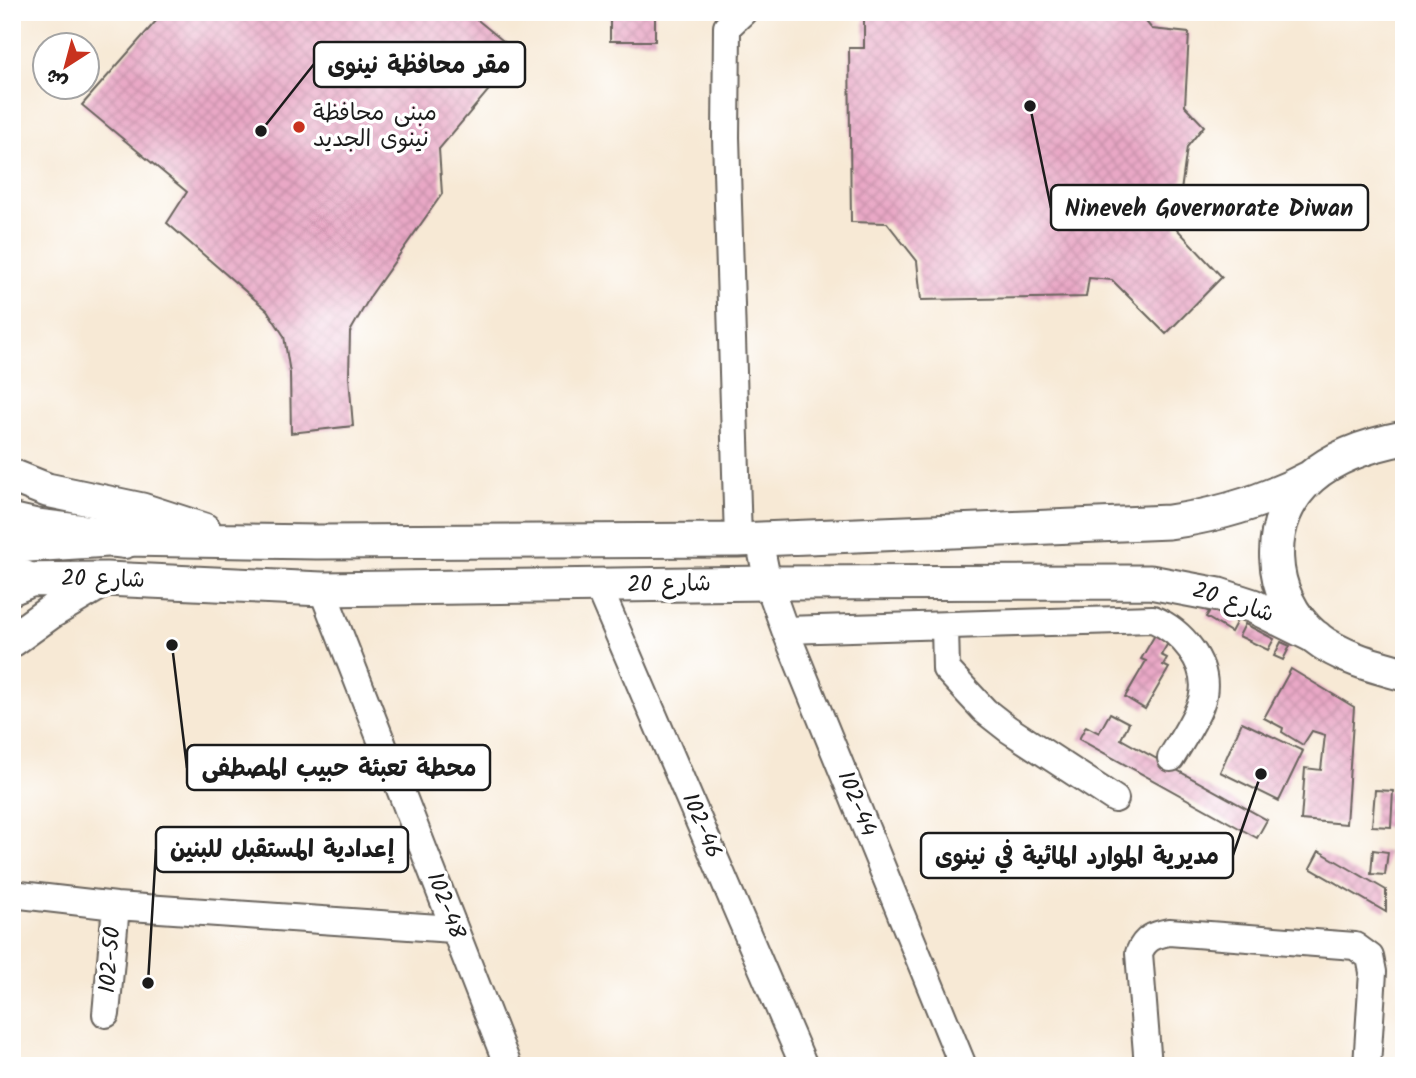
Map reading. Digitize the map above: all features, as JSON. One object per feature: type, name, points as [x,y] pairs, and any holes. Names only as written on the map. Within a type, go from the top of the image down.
[{"type":"highway","points":[[12,523],[124,539]]},
{"type":"main road","name":"شارع 20","points":[[15,573],[124,539],[749,540],[1170,522],[1199,518],[1247,505],[1284,491],[1333,463],[1398,434]]},
{"type":"main road","points":[[12,476],[47,490],[142,510],[232,537],[276,541]]},
{"type":"main road","points":[[1311,477],[1294,496],[1282,519],[1276,545],[1277,571],[1284,597],[1298,619],[1316,638]]},
{"type":"main road","name":"شارع 20","points":[[15,573],[322,589],[768,583],[1150,582],[1185,587],[1242,602],[1285,620],[1345,654],[1390,670]]},
{"type":"main road","points":[[12,640],[52,611],[106,579]]},
{"type":"street","name":"102-44","points":[[743,12],[727,27],[726,137],[749,540],[963,1066]]},
{"type":"street","name":"102-46","points":[[598,586],[804,1066]]},
{"type":"street","name":"102-48","points":[[322,589],[508,1066]]},
{"type":"street","points":[[785,630],[1153,619],[1170,626],[1185,641],[1197,661],[1204,683],[1203,698],[1171,758]]},
{"type":"street","points":[[945,626],[946,669],[985,711],[1115,799]]},
{"type":"street","points":[[1390,670],[1404,693]]},
{"type":"street","points":[[12,894],[116,906],[453,929]]},
{"type":"street","name":"102-50","points":[[106,1014],[116,906]]},
{"type":"street","points":[[1148,1066],[1139,953],[1153,935],[1169,932],[1355,946],[1370,957],[1373,972],[1367,1066]]},
{"type":"building","points":[[164,12],[468,12],[519,54],[439,149],[442,194],[371,295],[350,332],[349,377],[353,426],[291,433],[290,373],[284,336],[267,310],[167,223],[187,192],[82,105],[85,102],[102,102],[102,82]]},
{"type":"building","points":[[582,12],[655,12],[655,41],[610,41],[610,16],[582,16]]},
{"type":"building","points":[[864,12],[1138,12],[1152,29],[1189,33],[1185,106],[1204,126],[1187,147],[1176,228],[1222,277],[1166,334],[1112,280],[1089,278],[1086,297],[921,300],[917,261],[887,223],[851,222],[849,48],[864,48]]},
{"type":"building","points":[[1207,601],[1238,619],[1231,632],[1206,617],[1209,612],[1202,608]]},
{"type":"building","points":[[1245,624],[1274,639],[1268,650],[1239,636]]},
{"type":"building","points":[[1159,628],[1166,632],[1162,639],[1168,643],[1161,655],[1167,658],[1163,665],[1169,668],[1145,709],[1125,697],[1146,661],[1141,659]]},
{"type":"building","points":[[1281,642],[1290,646],[1283,660],[1274,656]]},
{"type":"building","points":[[1291,669],[1354,707],[1346,824],[1301,820],[1305,768],[1321,770],[1325,735],[1312,731],[1303,745],[1282,732],[1283,728],[1264,718]]},
{"type":"building","points":[[1110,713],[1129,723],[1121,739],[1267,820],[1257,838],[1079,739],[1086,726],[1099,733]]},
{"type":"building","points":[[1242,722],[1303,751],[1279,801],[1220,772]]},
{"type":"building","points":[[1375,790],[1393,791],[1391,827],[1372,826]]},
{"type":"building","points":[[1373,850],[1388,852],[1385,875],[1371,874]]},
{"type":"building","points":[[1319,851],[1386,890],[1386,912],[1310,868]]},
{"type":"place","name":"Nineveh Governorate Diwan","points":[[1030,106]]},
{"type":"place","name":"مبنى محافظة نينوى الجديد","points":[[299,127]]},
{"type":"place","name":"مقر محافظة نينوى","points":[[261,131]]},
{"type":"place","name":"محطة تعبئة حبيب المصطفى","points":[[172,645]]},
{"type":"place","name":"مديرية الموارد المائية في نينوى","points":[[1261,774]]},
{"type":"place","name":"إعدادية المستقبل للبنين","points":[[148,983]]}]
